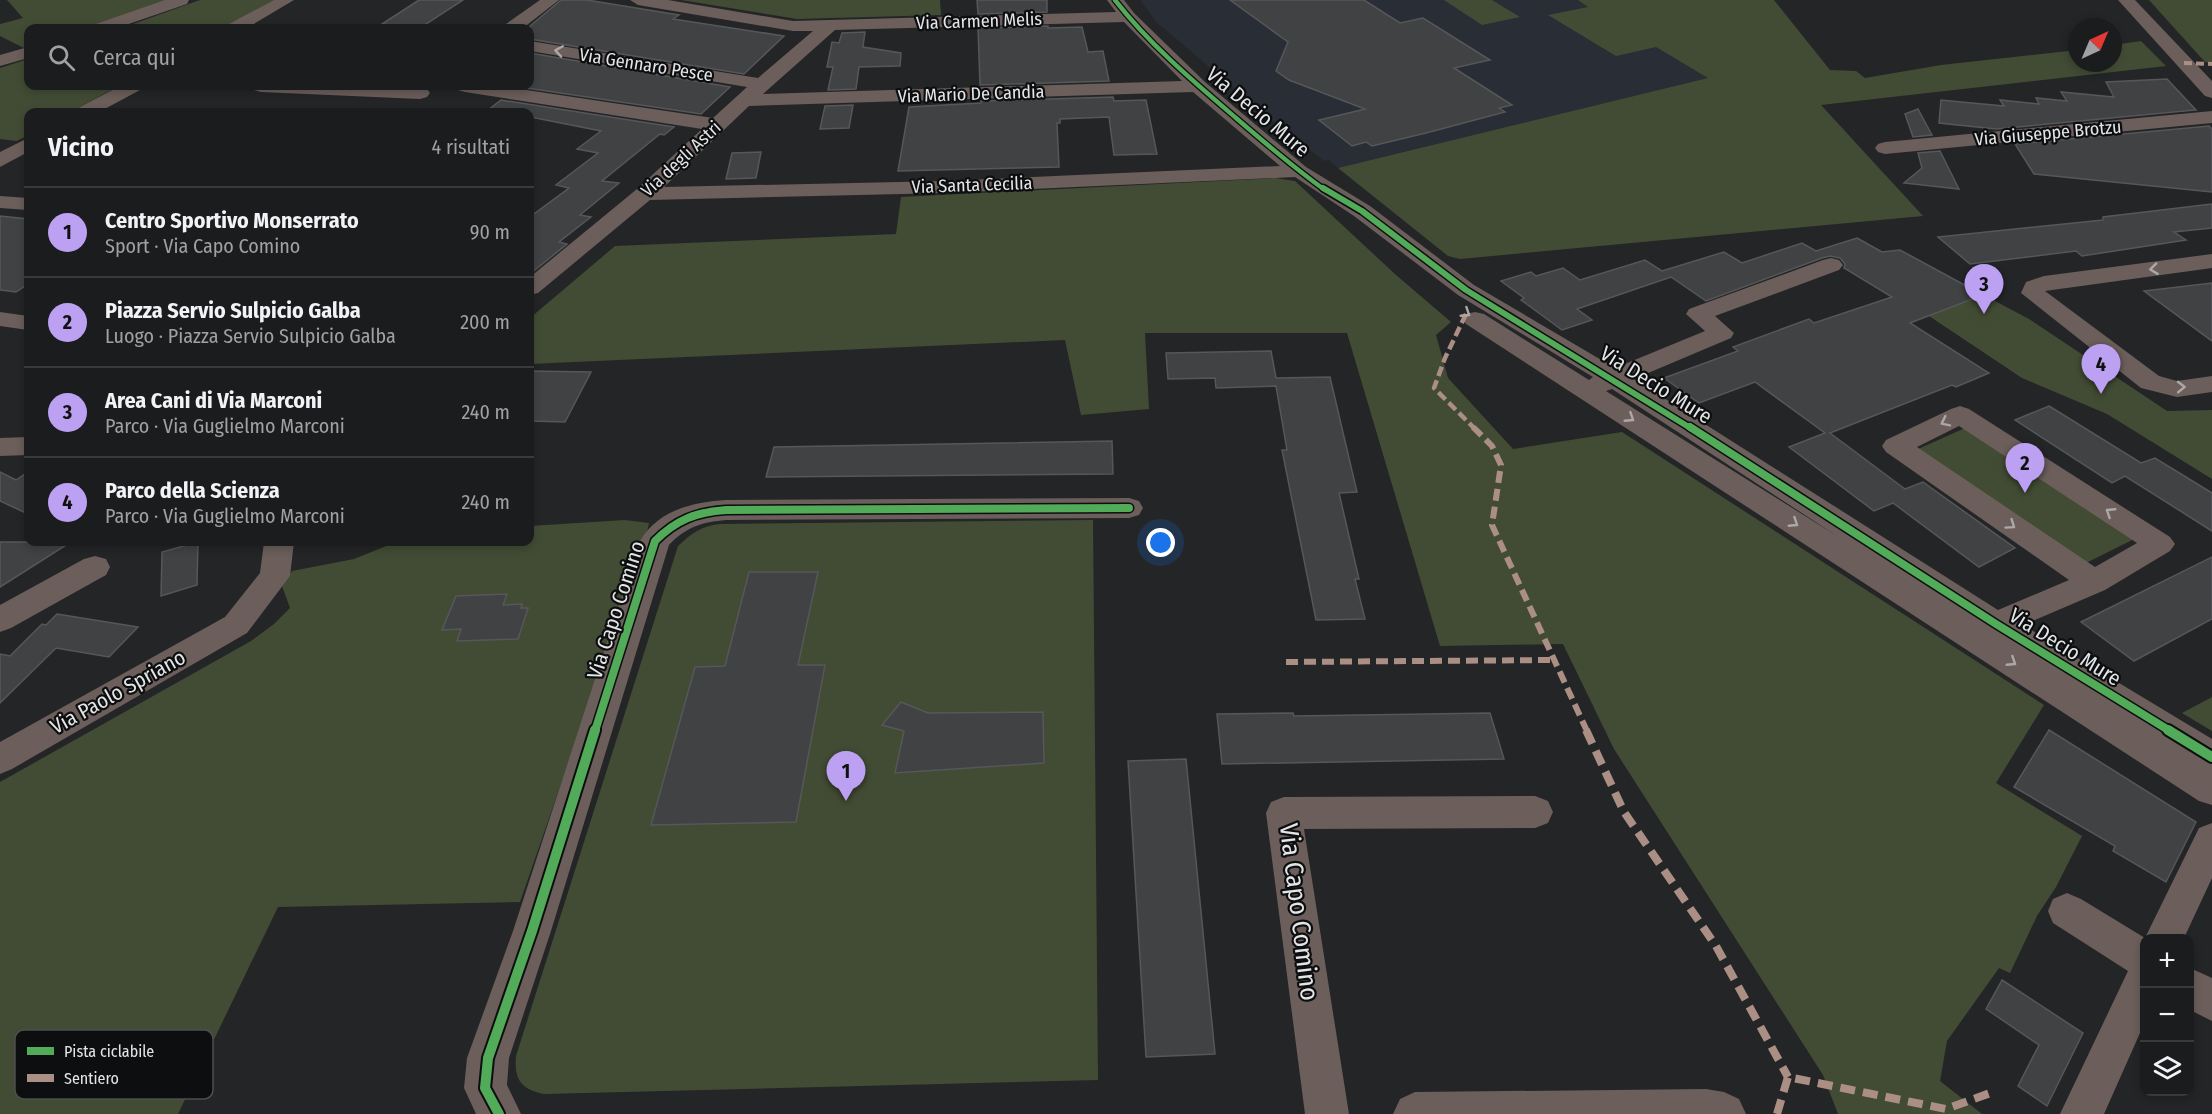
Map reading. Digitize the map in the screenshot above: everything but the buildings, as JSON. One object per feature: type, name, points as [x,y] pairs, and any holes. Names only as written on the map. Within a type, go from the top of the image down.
[{"type":"street","points":[[113,24],[181,0]]},
{"type":"street","points":[[244,24],[286,0]]},
{"type":"street","points":[[518,24],[551,0]]},
{"type":"street","name":"Via Carmen Melis","points":[[638,0],[793,26],[1128,16]]},
{"type":"street","name":"Via Decio Mure","points":[[1115,0],[1198,86],[1299,171],[1362,211],[1466,290],[1613,379],[1985,632],[2212,790]]},
{"type":"street","points":[[2127,0],[2212,92]]},
{"type":"street","name":"Via degli Astri","points":[[534,285],[645,194],[744,100],[830,25]]},
{"type":"street","name":"Via Gennaro Pesce","points":[[534,47],[762,84]]},
{"type":"street","name":"Via Mario De Candia","points":[[744,100],[1198,86]]},
{"type":"street","points":[[92,108],[126,90]]},
{"type":"street","points":[[397,108],[424,90]]},
{"type":"street","points":[[491,90],[717,125]]},
{"type":"street","name":"Via Giuseppe Brotzu","points":[[1885,148],[2212,117]]},
{"type":"street","points":[[0,161],[16,147]]},
{"type":"street","name":"Via Santa Cecilia","points":[[645,194],[945,187],[1299,171]]},
{"type":"street","name":"Via Decio Mure","points":[[1329,192],[1342,216],[1444,299],[1585,389],[1985,632],[2212,757]]},
{"type":"street","points":[[0,202],[24,204]]},
{"type":"street","points":[[2212,261],[2044,283],[2034,288],[2033,294],[2150,382],[2176,389],[2212,384]]},
{"type":"street","points":[[1585,389],[1722,333],[1698,314],[1831,265]]},
{"type":"street","points":[[0,319],[24,322]]},
{"type":"street","points":[[1985,632],[2094,582],[2160,544],[1960,415],[1896,446],[2094,582]]},
{"type":"street","points":[[0,447],[24,446]]},
{"type":"street","name":"Via Capo Comino","points":[[499,1114],[485,1088],[488,1058],[535,921],[655,541],[668,527],[686,516],[703,511],[726,510],[1130,508]]},
{"type":"street","name":"Via Paolo Spriano","points":[[0,759],[236,625],[275,576],[279,546]]},
{"type":"street","points":[[0,620],[95,567]]},
{"type":"street","name":"Via Capo Comino","points":[[1327,1114],[1284,813],[1535,812]]},
{"type":"street","points":[[2166,934],[2212,839]]},
{"type":"street","points":[[2067,911],[2140,955]]},
{"type":"street","points":[[2082,1114],[2141,988]]},
{"type":"street","points":[[2192,988],[2212,1001]]},
{"type":"street","points":[[1415,1114],[1715,1112]]},
{"type":"shaded area","points":[[1140,0],[1578,0],[1709,78],[1338,168],[1329,160],[1324,161],[1278,126],[1157,23]]},
{"type":"green space","points":[[7,0],[172,0],[104,24],[24,24],[24,48],[0,36],[0,24],[23,18]]},
{"type":"green space","points":[[200,0],[275,0],[230,24],[133,24]]},
{"type":"green space","points":[[681,0],[940,0],[941,15],[797,19]]},
{"type":"green space","points":[[1444,0],[1492,0],[1520,17],[1482,25]]},
{"type":"green space","points":[[1578,0],[1774,0],[1830,70],[1856,71],[1865,78],[1941,65],[2068,51],[2068,72],[2113,72],[1821,105],[1923,216],[1460,259],[1448,256],[1338,168],[1708,78],[1656,47],[1616,56],[1548,15],[1588,7]]},
{"type":"green space","points":[[2149,0],[2212,0],[2212,63],[2205,62]]},
{"type":"green space","points":[[2141,41],[2166,66],[2122,71],[2122,44]]},
{"type":"green space","points":[[24,60],[24,90],[111,90],[78,108],[24,108],[24,137],[17,141],[0,139],[0,68]]},
{"type":"green space","points":[[1275,178],[1295,181],[1396,275],[1451,322],[1436,335],[1448,378],[1513,449],[1622,432],[2044,705],[1996,783],[2082,836],[2056,887],[2037,916],[2010,973],[1999,968],[1947,1041],[1940,1081],[1982,1114],[1838,1114],[1823,1075],[1614,749],[1563,644],[1440,646],[1347,333],[1145,333],[1149,409],[1081,415],[1065,340],[534,364],[534,315],[615,246],[896,234],[901,197]]},
{"type":"green space","points":[[1980,293],[2029,319],[2167,411],[2212,410],[2212,479],[2107,414],[2022,378],[1926,314]]},
{"type":"green space","points":[[1965,428],[2136,538],[2084,564],[1916,450]]},
{"type":"green space","points":[[625,520],[649,523],[645,542],[520,902],[278,907],[213,1042],[213,1030],[15,1030],[15,1099],[185,1099],[178,1114],[0,1114],[0,782],[251,641],[274,624],[290,608],[282,586],[292,571],[354,559],[386,546],[534,546],[534,526]]},
{"type":"green space","points":[[1093,520],[1098,1080],[544,1094],[530,1089],[521,1082],[516,1071],[516,1056],[678,546],[697,531],[707,526],[720,524]]},
{"type":"green space","points":[[2212,697],[2212,731],[2182,713]]},
{"type":"marked path","points":[[2184,63],[2212,64]]},
{"type":"marked path","points":[[1466,314],[1445,358],[1434,388],[1492,446],[1501,465],[1492,525],[1624,812],[1716,946],[1788,1077]]},
{"type":"marked path","points":[[1286,662],[1554,660]]},
{"type":"marked path","points":[[1777,1114],[1788,1077],[1946,1109],[1993,1092]]},
{"type":"cycle path","points":[[1115,0],[1128,17],[1198,86],[1299,171],[1362,211],[1466,290],[1621,383],[1996,624],[2212,757]]},
{"type":"cycle path","points":[[499,1114],[485,1088],[488,1058],[532,931],[655,541],[663,533],[679,521],[695,514],[726,510],[1129,508]]},
{"type":"place","name":"Area Cani di Via Marconi","points":[[1984,314]]},
{"type":"place","name":"Parco della Scienza","points":[[2101,394]]},
{"type":"place","name":"Piazza Servio Sulpicio Galba","points":[[2025,493]]},
{"type":"place","name":"Centro Sportivo Monserrato","points":[[846,801]]}]
